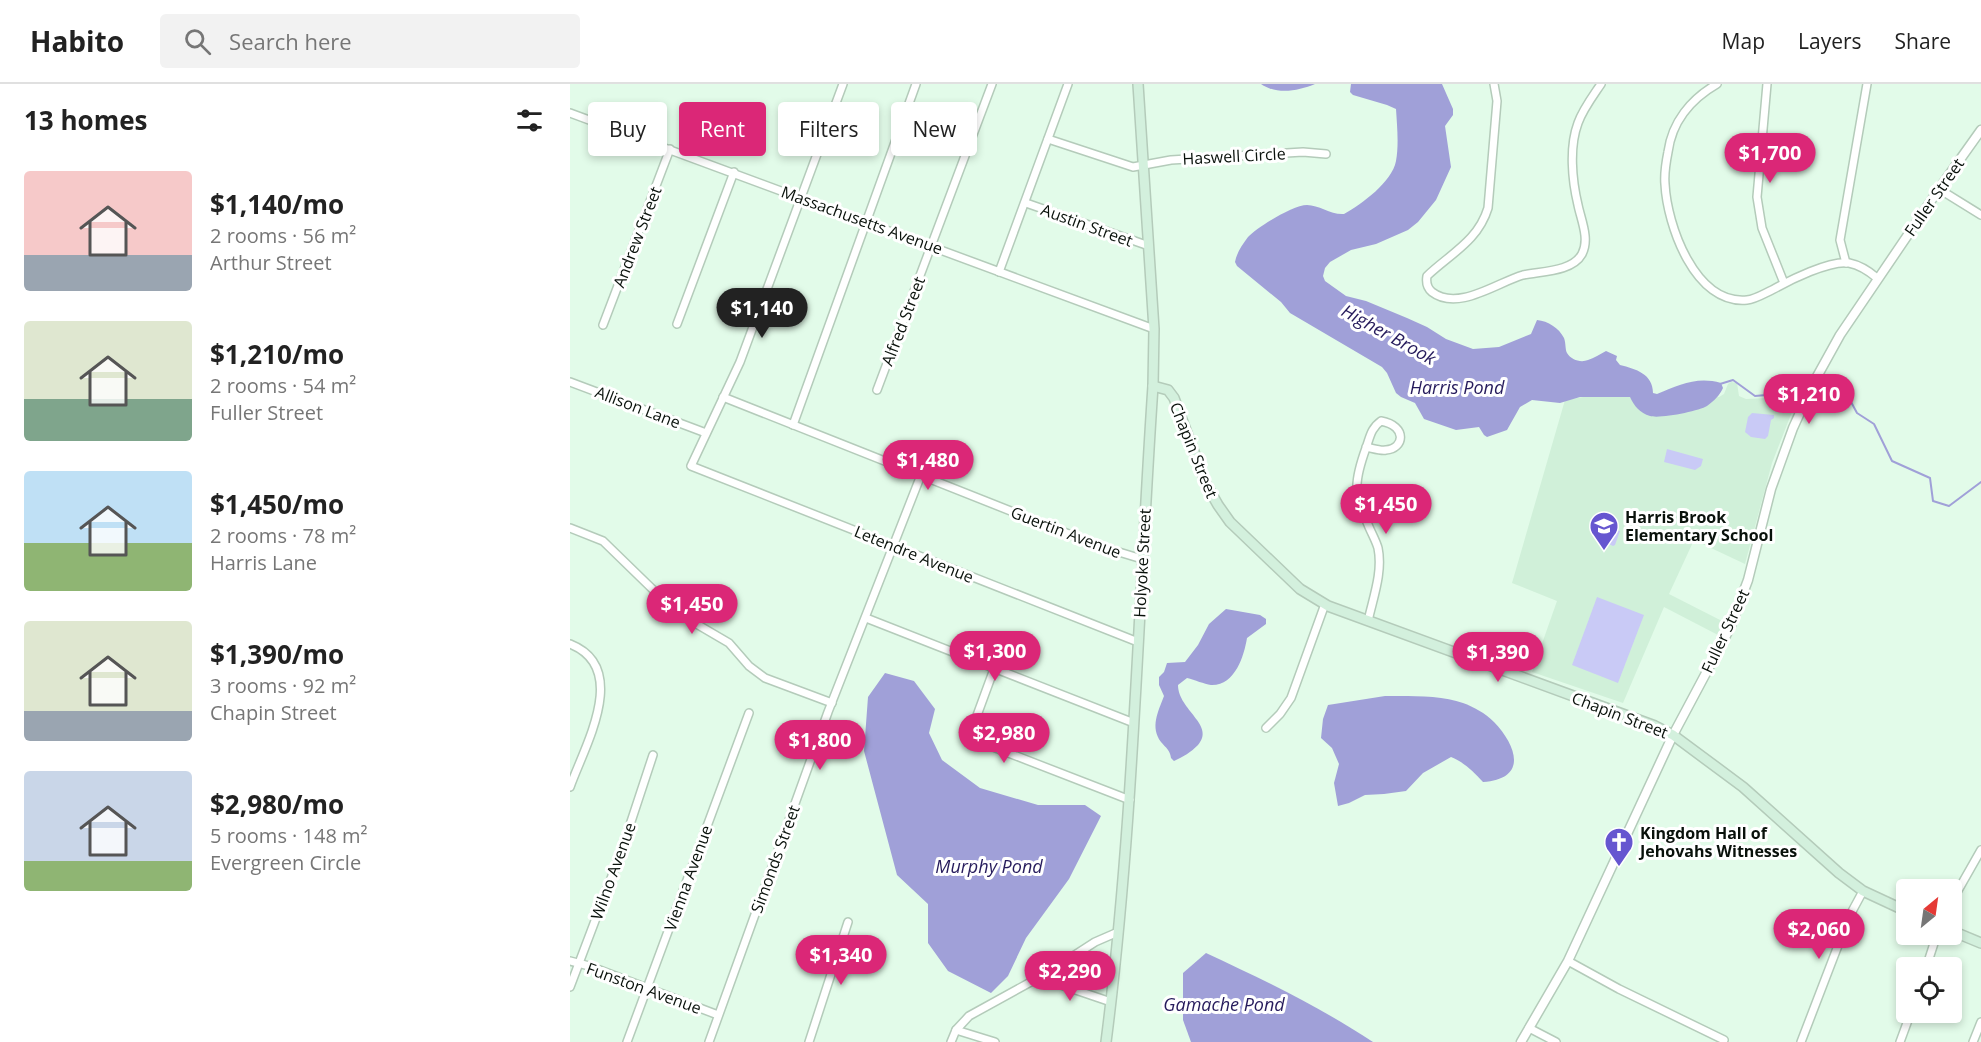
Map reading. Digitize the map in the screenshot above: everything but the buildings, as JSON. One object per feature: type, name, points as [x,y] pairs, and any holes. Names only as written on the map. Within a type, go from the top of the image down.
[{"type":"main road","name":"Holyoke Street","points":[[1106,1042],[1112,1002],[1130,800],[1153,386],[1154,329],[1138,84]]},
{"type":"main road","name":"Chapin Street","points":[[1153,386],[1168,390],[1174,398],[1206,484],[1230,522],[1300,589],[1325,604],[1368,621],[1655,726],[1673,735],[1743,787],[1839,873],[1863,891],[1896,906]]},
{"type":"main road","points":[[1962,935],[1981,943]]},
{"type":"street","points":[[706,433],[740,362],[843,84]]},
{"type":"street","points":[[793,425],[916,84]]},
{"type":"street","name":"Alfred Street","points":[[877,390],[992,84]]},
{"type":"street","points":[[999,272],[1068,84]]},
{"type":"street","points":[[1494,84],[1497,101],[1488,208],[1484,221],[1458,252],[1427,276],[1426,283],[1429,288],[1438,295],[1450,298],[1466,297],[1524,275],[1568,266],[1580,257],[1585,240],[1574,184],[1574,134],[1579,119],[1601,84]]},
{"type":"street","points":[[1717,84],[1693,101],[1680,120],[1671,140],[1665,184],[1676,233],[1696,274],[1719,294],[1737,300],[1750,300],[1828,266],[1846,263],[1859,267],[1877,278]]},
{"type":"street","points":[[1767,84],[1757,197],[1762,228],[1784,284]]},
{"type":"street","points":[[1846,263],[1840,243],[1841,233],[1867,84]]},
{"type":"street","name":"Massachusetts Avenue","points":[[570,113],[1154,329]]},
{"type":"street","name":"Fuller Street","points":[[1521,1042],[1568,961],[1673,735],[1726,638],[1748,580],[1771,489],[1793,428],[1808,395],[1840,335],[1877,278],[1981,130]]},
{"type":"street","name":"Haswell Circle","points":[[1048,139],[1133,167],[1171,159],[1303,152],[1326,154]]},
{"type":"street","name":"Andrew Street","points":[[603,325],[670,150]]},
{"type":"street","points":[[677,324],[734,172]]},
{"type":"street","points":[[1939,189],[1981,215]]},
{"type":"street","name":"Austin Street","points":[[1026,203],[1149,246]]},
{"type":"street","name":"Allison Lane","points":[[570,382],[706,433]]},
{"type":"street","name":"Guertin Avenue","points":[[723,397],[1100,546],[1142,559]]},
{"type":"street","points":[[1366,447],[1386,450],[1394,448],[1401,433],[1398,427],[1381,421],[1374,426],[1366,447],[1358,469],[1356,490],[1358,501],[1378,548],[1379,564],[1376,587],[1368,621]]},
{"type":"street","name":"Letendre Avenue","points":[[706,433],[691,466],[1138,642]]},
{"type":"street","name":"Simonds Street","points":[[709,1042],[832,703],[921,475]]},
{"type":"street","points":[[570,528],[603,541],[676,612],[729,642],[749,666],[765,678],[832,703]]},
{"type":"street","points":[[1266,729],[1291,698],[1325,604]]},
{"type":"street","points":[[866,618],[1134,723]]},
{"type":"street","points":[[570,644],[591,658],[601,678],[601,704],[570,787]]},
{"type":"street","points":[[994,669],[972,729],[975,740],[1130,800]]},
{"type":"street","name":"Vienna Avenue","points":[[627,1042],[749,713]]},
{"type":"street","name":"Wilno Avenue","points":[[570,987],[621,852],[653,755]]},
{"type":"street","points":[[1962,883],[1981,850]]},
{"type":"street","points":[[1801,1042],[1849,917],[1863,891]]},
{"type":"street","points":[[809,1042],[848,922]]},
{"type":"street","points":[[951,1042],[956,1030],[969,1016],[1047,974],[1095,942],[1118,932]]},
{"type":"street","name":"Funston Avenue","points":[[570,961],[589,966],[718,1015]]},
{"type":"street","points":[[1568,961],[1619,989],[1724,1040]]},
{"type":"street","points":[[1047,974],[1054,983],[1112,1002]]},
{"type":"street","points":[[1973,1042],[1981,1022]]},
{"type":"street","points":[[1900,1042],[1907,1023]]},
{"type":"street","points":[[1529,1028],[1556,1042]]},
{"type":"street","points":[[956,1030],[995,1042]]},
{"type":"shaded area","name":"Harris Brook Elementary School","points":[[1731,382],[1737,383],[1739,396],[1746,399],[1783,396],[1797,399],[1772,463],[1745,564],[1694,540],[1669,594],[1724,622],[1718,635],[1664,607],[1623,703],[1532,672],[1557,601],[1512,583],[1565,400],[1625,390],[1637,406],[1719,397],[1724,394]]},
{"type":"shaded area","points":[[1752,413],[1774,415],[1765,439],[1751,437],[1745,432],[1748,417]]},
{"type":"shaded area","points":[[1667,449],[1703,459],[1701,466],[1695,470],[1664,462]]},
{"type":"shaded area","points":[[1598,525],[1620,531],[1615,545],[1594,537]]},
{"type":"shaded area","points":[[1597,597],[1644,615],[1618,683],[1572,665]]},
{"type":"water","points":[[1261,84],[1315,84],[1281,91]]},
{"type":"water","name":"Harris Pond","points":[[1351,84],[1442,84],[1453,109],[1453,115],[1445,126],[1451,167],[1436,200],[1418,222],[1408,230],[1376,244],[1351,250],[1330,262],[1325,268],[1323,276],[1325,281],[1346,296],[1366,301],[1407,318],[1446,339],[1473,349],[1499,347],[1531,334],[1537,320],[1559,331],[1564,338],[1567,353],[1571,357],[1585,361],[1606,351],[1617,356],[1616,360],[1620,365],[1647,377],[1653,393],[1657,394],[1688,382],[1704,380],[1721,383],[1723,388],[1718,395],[1703,408],[1655,417],[1640,411],[1630,397],[1580,397],[1560,403],[1532,400],[1520,407],[1507,430],[1487,437],[1479,427],[1456,430],[1424,419],[1415,403],[1396,393],[1382,367],[1290,313],[1281,302],[1237,266],[1236,258],[1248,237],[1285,212],[1307,205],[1344,214],[1367,198],[1389,177],[1397,155],[1396,109],[1353,95],[1350,92]]},
{"type":"water","points":[[1226,609],[1260,615],[1266,619],[1266,624],[1247,638],[1241,661],[1226,681],[1211,685],[1187,678],[1178,685],[1184,702],[1200,724],[1202,738],[1193,750],[1174,761],[1156,731],[1156,719],[1164,696],[1159,685],[1159,677],[1164,672],[1167,663],[1185,662],[1198,645],[1209,624]]},
{"type":"water","name":"Murphy Pond","points":[[885,673],[914,681],[935,709],[929,733],[942,760],[980,788],[1038,805],[1085,805],[1101,816],[1069,879],[1026,938],[1008,976],[991,993],[948,971],[928,943],[928,904],[897,875],[864,751],[868,697]]},
{"type":"water","points":[[1385,696],[1424,696],[1455,700],[1479,711],[1494,722],[1508,741],[1514,760],[1512,768],[1507,775],[1497,780],[1483,782],[1451,757],[1423,773],[1406,791],[1365,795],[1338,806],[1334,783],[1339,764],[1332,748],[1321,738],[1323,719],[1328,705]]},
{"type":"water","name":"Gamache Pond","points":[[1206,953],[1312,1006],[1373,1042],[1191,1042],[1183,1020],[1183,973]]},
{"type":"waterway","name":"Higher Brook","points":[[1720,384],[1733,380],[1755,396],[1798,392]]},
{"type":"waterway","name":"Higher Brook","points":[[1816,400],[1843,387],[1857,413],[1874,424],[1892,461],[1930,478],[1933,501],[1949,506],[1981,482]]},
{"type":"place","name":"Harris Brook Elementary School","points":[[1604,552]]},
{"type":"place","name":"Kingdom Hall of Jehovahs Witnesses","points":[[1619,868]]}]
